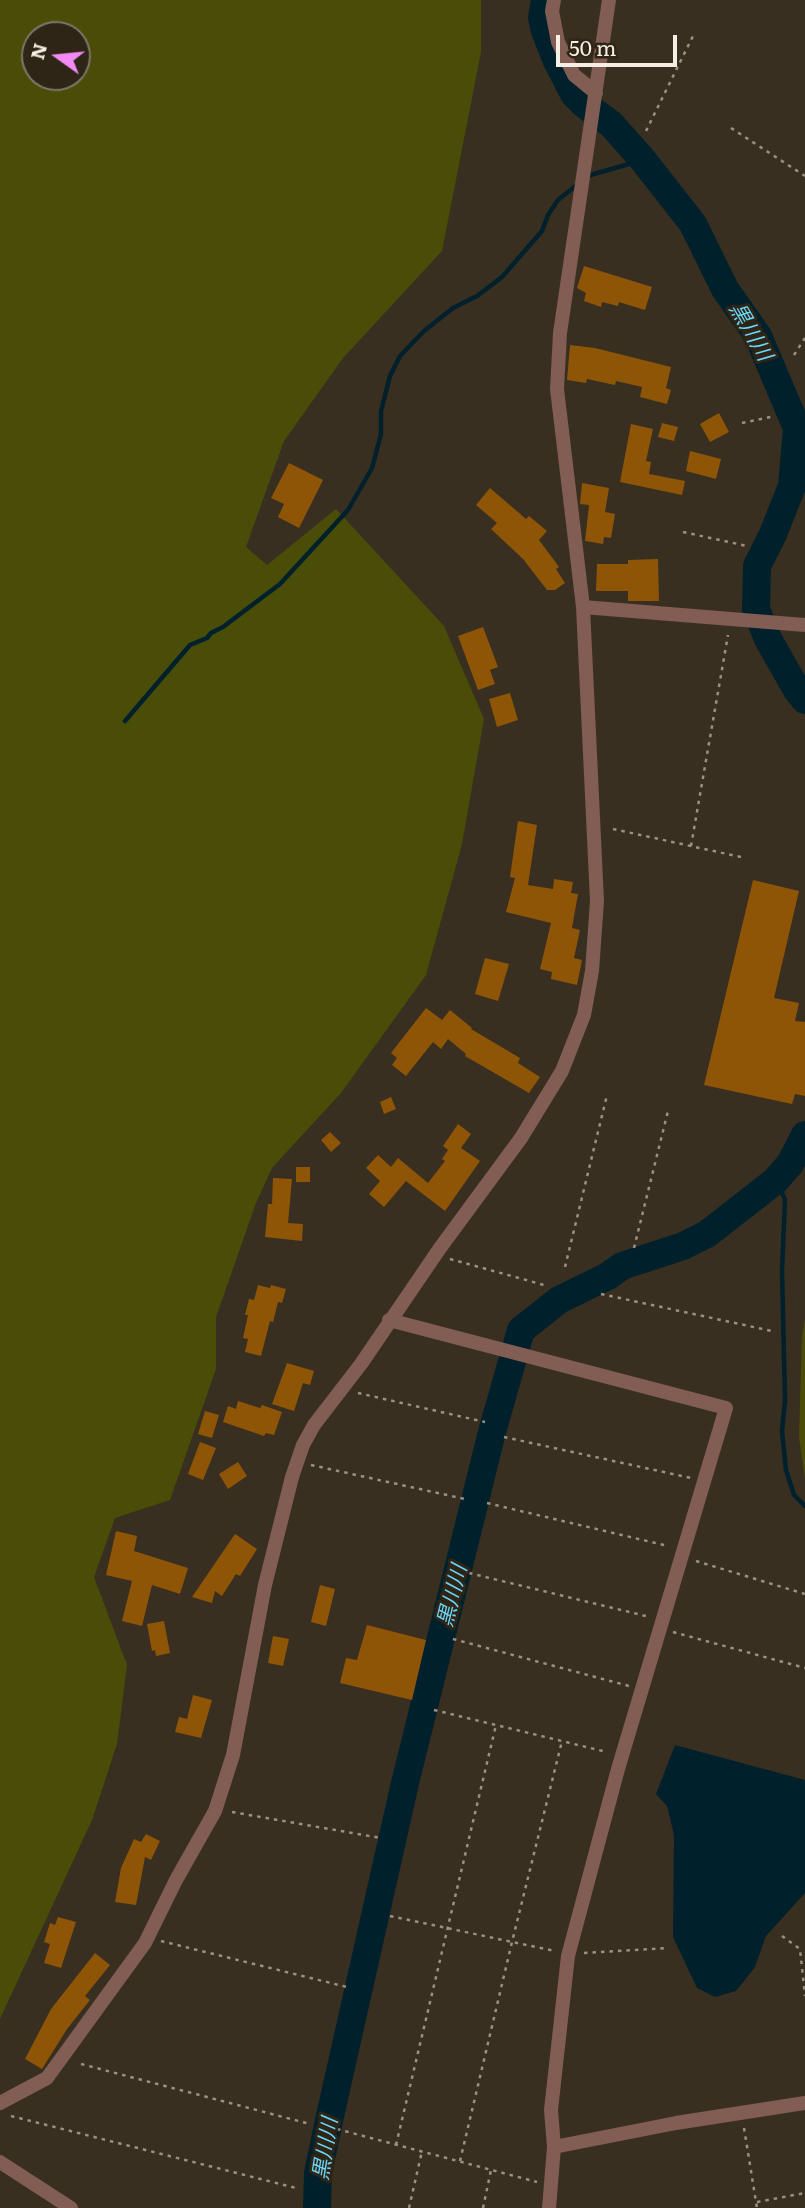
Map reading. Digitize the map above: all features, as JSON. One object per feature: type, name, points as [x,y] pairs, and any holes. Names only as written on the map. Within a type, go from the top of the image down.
[{"type":"street","points":[[554,0],[552,11],[558,42],[574,75],[596,93]]},
{"type":"street","points":[[0,2103],[47,2078],[145,1943],[176,1880],[215,1811],[233,1755],[265,1585],[292,1477],[314,1425],[361,1364],[548,1097],[562,1071],[584,1015],[592,971],[597,901],[583,607],[557,389],[560,333],[609,0]]},
{"type":"street","points":[[583,607],[805,625]]},
{"type":"street","points":[[390,1320],[726,1408],[618,1769],[568,1956],[551,2110],[554,2147],[549,2208]]},
{"type":"street","points":[[554,2147],[676,2123],[805,2103]]},
{"type":"street","points":[[0,2162],[71,2208]]},
{"type":"path","points":[[646,131],[693,36]]},
{"type":"path","points":[[731,128],[805,176]]},
{"type":"path","points":[[794,355],[805,338]]},
{"type":"path","points":[[742,423],[775,416]]},
{"type":"path","points":[[683,532],[747,546]]},
{"type":"path","points":[[691,846],[730,628]]},
{"type":"path","points":[[613,829],[741,857]]},
{"type":"path","points":[[565,1267],[607,1095]]},
{"type":"path","points":[[634,1248],[668,1111]]},
{"type":"path","points":[[450,1259],[544,1286]]},
{"type":"path","points":[[601,1293],[772,1331]]},
{"type":"path","points":[[358,1393],[485,1422]]},
{"type":"path","points":[[504,1437],[694,1478]]},
{"type":"path","points":[[311,1465],[465,1499]]},
{"type":"path","points":[[488,1503],[673,1548]]},
{"type":"path","points":[[690,1559],[805,1594]]},
{"type":"path","points":[[469,1573],[652,1618]]},
{"type":"path","points":[[670,1631],[805,1668]]},
{"type":"path","points":[[453,1639],[631,1686]]},
{"type":"path","points":[[434,1710],[611,1753]]},
{"type":"path","points":[[396,2145],[496,1725]]},
{"type":"path","points":[[460,2161],[562,1741]]},
{"type":"path","points":[[229,1811],[381,1838]]},
{"type":"path","points":[[390,1916],[558,1952]]},
{"type":"path","points":[[782,1936],[800,1950],[805,1996]]},
{"type":"path","points":[[161,1941],[347,1987]]},
{"type":"path","points":[[578,1953],[668,1948]]},
{"type":"path","points":[[81,2064],[310,2124]]},
{"type":"path","points":[[11,2116],[296,2188]]},
{"type":"path","points":[[744,2128],[757,2208]]},
{"type":"path","points":[[337,2129],[543,2183]]},
{"type":"path","points":[[409,2208],[422,2151]]},
{"type":"path","points":[[483,2208],[492,2170]]},
{"type":"path","points":[[756,2202],[805,2193]]},
{"type":"shaded area","points":[[0,0],[481,0],[481,52],[442,251],[343,358],[284,441],[246,547],[267,565],[336,509],[444,626],[484,719],[462,844],[426,975],[341,1093],[272,1168],[256,1203],[216,1317],[216,1369],[170,1500],[115,1518],[94,1577],[127,1665],[117,1744],[92,1820],[0,2019]]},
{"type":"shaded area","points":[[805,1319],[805,1479],[799,1437],[802,1336]]},
{"type":"water","points":[[675,1745],[805,1780],[805,1893],[766,1936],[755,1967],[736,1991],[715,1997],[697,1988],[673,1937],[674,1835],[667,1806],[656,1794]]},
{"type":"building","points":[[584,266],[652,287],[645,310],[619,302],[618,306],[602,302],[601,307],[584,301],[586,293],[577,288]]},
{"type":"building","points":[[570,345],[595,348],[671,367],[666,388],[671,390],[667,404],[640,397],[642,387],[616,381],[615,385],[587,379],[586,383],[567,380]]},
{"type":"building","points":[[719,413],[729,432],[710,442],[700,424]]},
{"type":"building","points":[[662,423],[678,427],[674,441],[658,437]]},
{"type":"building","points":[[631,424],[653,429],[646,461],[651,462],[649,474],[685,481],[682,495],[620,482]]},
{"type":"building","points":[[690,451],[721,459],[716,479],[686,471]]},
{"type":"building","points":[[289,463],[323,480],[299,528],[278,517],[284,504],[271,498]]},
{"type":"building","points":[[582,483],[609,488],[605,512],[615,514],[611,538],[604,537],[603,544],[585,541],[589,505],[580,504]]},
{"type":"building","points":[[490,488],[526,519],[529,516],[547,531],[539,540],[559,567],[556,569],[565,583],[555,590],[547,590],[523,559],[491,529],[497,523],[476,505]]},
{"type":"building","points":[[658,559],[659,601],[628,601],[628,591],[596,591],[597,564],[628,564],[628,560]]},
{"type":"building","points":[[483,627],[498,667],[490,670],[495,684],[478,690],[458,636]]},
{"type":"building","points":[[510,693],[518,720],[497,727],[489,699]]},
{"type":"building","points":[[518,821],[537,825],[528,885],[553,889],[554,879],[573,882],[571,893],[578,894],[572,928],[580,930],[574,958],[582,960],[577,985],[551,979],[552,972],[540,969],[551,923],[506,912],[515,878],[510,877]]},
{"type":"building","points":[[753,880],[799,891],[774,998],[799,1003],[795,1021],[805,1022],[805,1096],[795,1094],[792,1104],[704,1085]]},
{"type":"building","points":[[485,958],[509,964],[498,1001],[475,994]]},
{"type":"building","points":[[426,1008],[442,1020],[450,1010],[471,1029],[520,1058],[518,1063],[540,1077],[529,1093],[465,1056],[466,1054],[448,1039],[441,1049],[433,1042],[406,1076],[392,1065],[397,1058],[391,1053]]},
{"type":"building","points":[[391,1097],[396,1109],[384,1114],[380,1102]]},
{"type":"building","points":[[458,1124],[471,1134],[461,1148],[480,1161],[445,1211],[406,1181],[384,1207],[369,1194],[380,1181],[366,1168],[378,1155],[391,1167],[398,1158],[428,1183],[445,1161],[442,1159],[448,1150],[443,1146]]},
{"type":"building","points":[[330,1132],[341,1143],[331,1152],[321,1140]]},
{"type":"building","points":[[296,1167],[310,1167],[310,1182],[296,1182]]},
{"type":"building","points":[[273,1178],[292,1179],[288,1223],[303,1224],[302,1241],[265,1237],[268,1204],[272,1204]]},
{"type":"building","points":[[258,1285],[286,1289],[282,1303],[278,1302],[273,1322],[270,1321],[261,1356],[245,1352],[248,1339],[243,1338],[249,1299],[254,1300]]},
{"type":"building","points":[[287,1363],[314,1371],[310,1385],[303,1383],[294,1411],[272,1404]]},
{"type":"building","points":[[238,1401],[282,1412],[274,1435],[266,1433],[264,1436],[223,1422],[228,1406],[236,1409]]},
{"type":"building","points":[[205,1411],[219,1415],[212,1438],[198,1434]]},
{"type":"building","points":[[200,1442],[216,1448],[203,1480],[188,1474]]},
{"type":"building","points":[[238,1462],[247,1476],[228,1489],[219,1474]]},
{"type":"building","points":[[116,1531],[137,1536],[134,1551],[188,1568],[180,1594],[152,1585],[142,1626],[122,1621],[132,1581],[106,1575]]},
{"type":"building","points":[[235,1534],[257,1549],[240,1576],[236,1574],[222,1596],[215,1591],[212,1603],[192,1597]]},
{"type":"building","points":[[320,1585],[335,1589],[326,1626],[311,1622]]},
{"type":"building","points":[[164,1621],[170,1653],[156,1656],[155,1650],[152,1651],[147,1624]]},
{"type":"building","points":[[367,1625],[426,1640],[412,1700],[340,1683],[346,1658],[357,1660]]},
{"type":"building","points":[[273,1636],[289,1639],[283,1666],[268,1663]]},
{"type":"building","points":[[193,1695],[212,1700],[201,1738],[175,1732],[179,1717],[187,1719]]},
{"type":"building","points":[[146,1834],[160,1841],[151,1860],[145,1857],[136,1905],[115,1902],[121,1868],[134,1839],[141,1842]]},
{"type":"building","points":[[58,1917],[76,1922],[61,1968],[44,1963],[50,1944],[44,1942],[50,1923],[55,1925]]},
{"type":"building","points":[[95,1953],[110,1965],[85,1996],[90,2000],[67,2029],[42,2069],[25,2059],[51,2009]]},
{"type":"waterway","name":"黒川川","points":[[545,0],[542,18],[545,31],[574,94],[611,124],[693,224],[725,289],[758,336],[797,428],[792,486],[757,566],[756,609],[768,639],[805,700]]},
{"type":"waterway","points":[[587,176],[643,160]]},
{"type":"waterway","points":[[125,721],[190,645],[207,638],[280,584],[348,510],[372,468],[381,434],[381,411],[390,376],[400,356],[424,331],[453,308],[477,296],[502,277],[542,231],[558,200],[578,184]]},
{"type":"waterway","name":"黒川川","points":[[317,2208],[318,2173],[405,1783],[492,1432],[521,1330],[559,1300],[608,1276],[622,1266],[683,1246],[707,1234],[775,1181],[790,1164],[805,1135]]},
{"type":"waterway","points":[[775,1181],[778,1182],[785,1200],[782,1271],[785,1400],[782,1431],[786,1470],[794,1495],[805,1506]]}]
